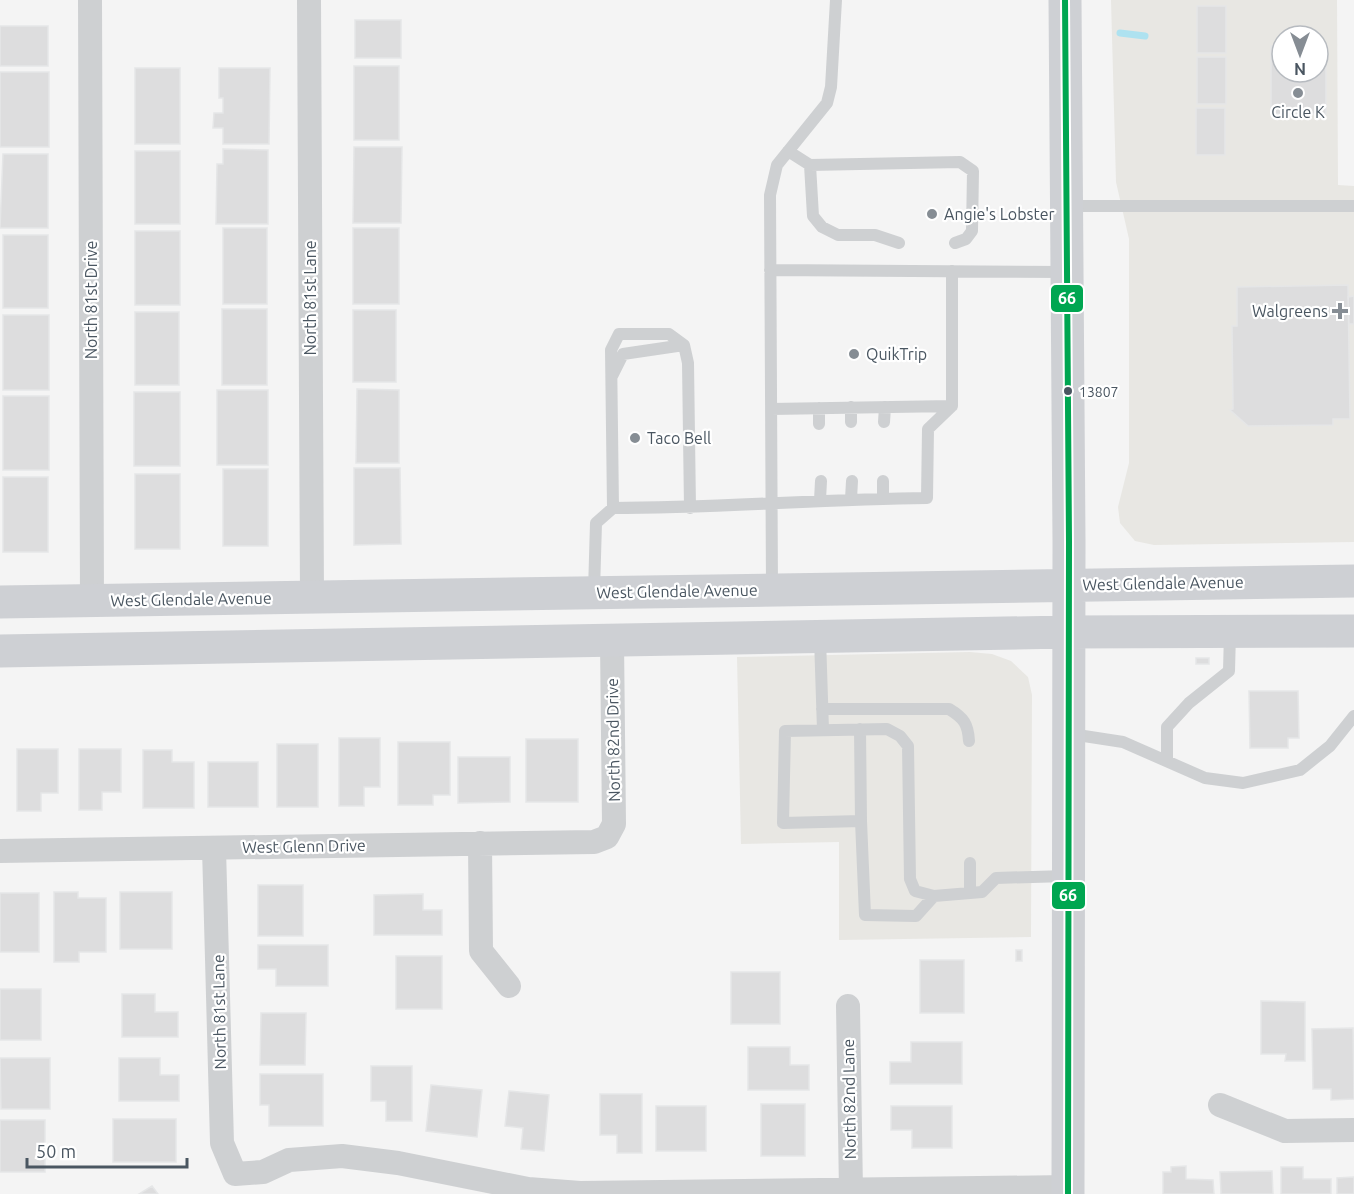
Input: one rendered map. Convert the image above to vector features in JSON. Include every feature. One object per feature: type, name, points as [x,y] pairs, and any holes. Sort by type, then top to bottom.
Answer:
[{"type":"main road","points":[[1065,0],[1068,1191]]},
{"type":"main road","name":"West Glendale Avenue","points":[[0,602],[1354,581]]},
{"type":"main road","points":[[423,644],[487,622],[595,618],[600,613],[599,592]]},
{"type":"main road","points":[[0,651],[1067,632],[1354,631]]},
{"type":"street","name":"North 81st Drive","points":[[90,0],[92,600]]},
{"type":"street","name":"North 81st Lane","points":[[309,0],[312,597]]},
{"type":"street","name":"North 82nd Drive","points":[[607,837],[614,824],[612,641]]},
{"type":"street","name":"West Glenn Drive","points":[[0,851],[594,842],[607,837]]},
{"type":"street","points":[[480,843],[481,951],[509,986]]},
{"type":"street","name":"North 81st Lane","points":[[214,848],[222,1143],[235,1174],[263,1172],[289,1160],[342,1156],[398,1163],[528,1189],[580,1193],[851,1191]]},
{"type":"street","name":"North 82nd Lane","points":[[848,1006],[851,1191]]},
{"type":"street","points":[[1221,1105],[1285,1131],[1354,1130]]},
{"type":"street","points":[[851,1191],[1068,1191]]},
{"type":"lane","points":[[772,589],[770,195],[777,165],[827,104],[831,87],[836,0]]},
{"type":"lane","points":[[788,151],[810,165],[960,162],[972,171],[972,231],[966,239],[955,243]]},
{"type":"lane","points":[[810,165],[813,216],[822,227],[838,235],[875,235],[899,243]]},
{"type":"lane","points":[[1067,206],[1354,206]]},
{"type":"lane","points":[[770,270],[1067,272]]},
{"type":"lane","points":[[599,592],[596,523],[612,508],[690,508],[770,502],[927,498],[928,429],[952,406],[952,271]]},
{"type":"lane","points":[[612,508],[611,350],[619,334],[669,334],[684,345],[688,363],[690,508]]},
{"type":"lane","points":[[611,377],[623,354],[684,345]]},
{"type":"lane","points":[[771,408],[952,406]]},
{"type":"lane","points":[[851,407],[851,422]]},
{"type":"lane","points":[[884,422],[885,407]]},
{"type":"lane","points":[[819,408],[819,424]]},
{"type":"lane","points":[[820,500],[821,482]]},
{"type":"lane","points":[[851,499],[852,482]]},
{"type":"lane","points":[[883,482],[883,498]]},
{"type":"lane","points":[[1167,761],[1167,727],[1189,703],[1229,671],[1230,632]]},
{"type":"lane","points":[[819,637],[823,730]]},
{"type":"lane","points":[[822,709],[950,709],[963,717],[968,727],[969,741]]},
{"type":"lane","points":[[1067,733],[1123,742],[1205,778],[1243,783],[1300,770],[1330,746],[1354,716]]},
{"type":"lane","points":[[860,729],[865,915],[916,916],[934,896]]},
{"type":"lane","points":[[861,820],[783,823],[785,731],[887,729],[900,736],[908,746],[910,879],[915,891],[934,896],[982,892],[996,878],[1067,876]]},
{"type":"lane","points":[[970,863],[970,893]]},
{"type":"shaded area","points":[[1111,0],[1337,0],[1338,185],[1354,186],[1354,542],[1154,545],[1135,541],[1120,523],[1118,507],[1129,463],[1129,239],[1116,182]]},
{"type":"shaded area","points":[[970,652],[992,654],[1011,661],[1028,677],[1032,695],[1031,937],[839,940],[839,842],[741,844],[737,657]]},
{"type":"building","points":[[1197,6],[1226,6],[1226,53],[1197,53]]},
{"type":"building","points":[[355,20],[401,20],[401,58],[355,58]]},
{"type":"building","points":[[0,26],[48,26],[48,66],[0,66]]},
{"type":"building","points":[[1197,57],[1226,57],[1226,104],[1197,104]]},
{"type":"building","points":[[354,66],[399,66],[399,140],[354,140]]},
{"type":"building","points":[[135,68],[180,68],[180,144],[135,144]]},
{"type":"building","points":[[219,68],[270,68],[269,144],[223,144],[223,128],[213,128],[214,113],[223,113],[223,98],[219,98]]},
{"type":"building","points":[[0,72],[49,72],[49,147],[0,147]]},
{"type":"building","points":[[1271,84],[1326,84],[1326,114],[1271,114]]},
{"type":"building","points":[[1196,108],[1225,108],[1225,155],[1196,155]]},
{"type":"building","points":[[354,147],[402,147],[401,223],[353,223]]},
{"type":"building","points":[[223,149],[268,150],[268,224],[216,224],[217,164],[223,164]]},
{"type":"building","points":[[135,151],[180,151],[180,224],[135,224]]},
{"type":"building","points":[[3,154],[48,154],[48,228],[0,228]]},
{"type":"building","points":[[223,228],[267,228],[267,304],[223,304]]},
{"type":"building","points":[[353,228],[399,228],[399,304],[353,304]]},
{"type":"building","points":[[135,231],[180,231],[180,305],[135,305]]},
{"type":"building","points":[[3,235],[48,235],[48,308],[3,308]]},
{"type":"building","name":"Walgreens","points":[[1348,285],[1350,419],[1333,419],[1333,425],[1248,426],[1230,410],[1233,409],[1232,326],[1237,326],[1237,287]]},
{"type":"building","points":[[1354,296],[1354,324],[1349,324],[1348,297]]},
{"type":"building","points":[[222,309],[267,309],[267,385],[222,385]]},
{"type":"building","points":[[353,310],[396,310],[396,382],[353,382]]},
{"type":"building","points":[[135,312],[179,312],[179,385],[135,385]]},
{"type":"building","points":[[3,315],[49,315],[49,390],[3,390]]},
{"type":"building","points":[[357,389],[399,390],[399,463],[356,463]]},
{"type":"building","points":[[217,390],[268,390],[268,465],[217,465]]},
{"type":"building","points":[[134,392],[180,392],[180,466],[134,466]]},
{"type":"building","points":[[3,396],[49,396],[49,470],[3,470]]},
{"type":"building","points":[[354,468],[400,468],[401,544],[354,545]]},
{"type":"building","points":[[223,469],[268,469],[268,546],[223,546]]},
{"type":"building","points":[[135,474],[180,474],[180,549],[135,549]]},
{"type":"building","points":[[3,477],[48,477],[48,552],[3,552]]},
{"type":"building","points":[[1196,658],[1209,658],[1209,664],[1196,664]]},
{"type":"building","points":[[1249,691],[1298,691],[1299,738],[1288,738],[1288,748],[1250,748]]},
{"type":"building","points":[[339,738],[380,738],[380,787],[364,787],[364,806],[339,806]]},
{"type":"building","points":[[526,739],[578,739],[578,802],[526,802]]},
{"type":"building","points":[[398,742],[450,742],[450,795],[433,795],[433,805],[398,805]]},
{"type":"building","points":[[277,744],[318,744],[318,807],[277,807]]},
{"type":"building","points":[[17,749],[58,749],[58,793],[41,793],[41,811],[17,811]]},
{"type":"building","points":[[79,749],[121,749],[121,792],[102,792],[102,810],[79,810]]},
{"type":"building","points":[[143,750],[172,750],[172,762],[194,762],[194,808],[143,808]]},
{"type":"building","points":[[458,757],[510,757],[510,802],[458,803]]},
{"type":"building","points":[[208,762],[258,762],[258,807],[208,807]]},
{"type":"building","points":[[258,885],[303,885],[303,936],[258,936]]},
{"type":"building","points":[[54,892],[78,892],[78,898],[106,898],[106,952],[79,952],[79,962],[54,962]]},
{"type":"building","points":[[120,892],[172,892],[172,949],[120,949]]},
{"type":"building","points":[[0,893],[39,893],[39,952],[0,952]]},
{"type":"building","points":[[423,894],[423,910],[442,910],[442,935],[374,935],[374,895]]},
{"type":"building","points":[[258,945],[328,945],[328,986],[276,986],[276,969],[258,969]]},
{"type":"building","points":[[1016,950],[1022,950],[1022,961],[1016,961]]},
{"type":"building","points":[[396,956],[442,956],[442,1009],[396,1009]]},
{"type":"building","points":[[920,960],[964,960],[964,1013],[920,1013]]},
{"type":"building","points":[[731,972],[780,972],[780,1024],[731,1024]]},
{"type":"building","points":[[0,989],[41,989],[41,1040],[0,1040]]},
{"type":"building","points":[[122,994],[155,994],[155,1012],[178,1012],[178,1037],[122,1037]]},
{"type":"building","points":[[1261,1001],[1305,1002],[1305,1061],[1285,1061],[1286,1054],[1261,1054]]},
{"type":"building","points":[[261,1013],[306,1013],[305,1065],[260,1065]]},
{"type":"building","points":[[1353,1028],[1354,1099],[1331,1100],[1331,1089],[1313,1089],[1312,1029]]},
{"type":"building","points":[[911,1042],[962,1042],[962,1084],[890,1084],[890,1062],[911,1062]]},
{"type":"building","points":[[748,1047],[790,1047],[790,1065],[809,1065],[809,1090],[748,1090]]},
{"type":"building","points":[[0,1058],[50,1058],[50,1109],[1,1109]]},
{"type":"building","points":[[119,1058],[160,1058],[160,1075],[179,1075],[179,1101],[119,1101]]},
{"type":"building","points":[[371,1066],[412,1066],[412,1121],[386,1121],[386,1101],[371,1101]]},
{"type":"building","points":[[260,1074],[323,1074],[323,1126],[269,1126],[269,1105],[260,1105]]},
{"type":"building","points":[[431,1085],[482,1090],[477,1137],[426,1131]]},
{"type":"building","points":[[509,1091],[549,1095],[544,1151],[521,1149],[523,1128],[505,1126]]},
{"type":"building","points":[[600,1094],[642,1094],[642,1153],[617,1153],[617,1135],[600,1135]]},
{"type":"building","points":[[761,1104],[805,1104],[805,1156],[761,1156]]},
{"type":"building","points":[[656,1106],[706,1106],[706,1151],[656,1151]]},
{"type":"building","points":[[891,1106],[952,1106],[952,1148],[912,1148],[912,1130],[891,1130]]},
{"type":"building","points":[[113,1119],[176,1119],[176,1162],[113,1162]]},
{"type":"building","points":[[0,1120],[45,1120],[45,1172],[0,1172]]},
{"type":"building","points":[[1186,1166],[1186,1179],[1213,1180],[1214,1194],[1163,1194],[1163,1172],[1171,1172],[1171,1167]]},
{"type":"building","points":[[1281,1167],[1303,1167],[1303,1179],[1331,1179],[1331,1194],[1281,1194]]},
{"type":"building","points":[[1272,1171],[1273,1194],[1221,1194],[1220,1172]]},
{"type":"building","points":[[1354,1177],[1354,1194],[1337,1194],[1337,1178]]},
{"type":"building","points":[[152,1186],[158,1194],[139,1194]]},
{"type":"waterway","points":[[1120,33],[1145,36]]},
{"type":"transit line","name":"66","points":[[1065,0],[1069,541],[1068,1194]]},
{"type":"place","name":"Circle K","points":[[1298,93]]},
{"type":"place","name":"Angie's Lobster","points":[[932,214]]},
{"type":"place","name":"Walgreens","points":[[1340,311]]},
{"type":"place","name":"QuikTrip","points":[[854,354]]},
{"type":"place","name":"13807","points":[[1068,391]]},
{"type":"place","name":"Taco Bell","points":[[635,438]]}]
